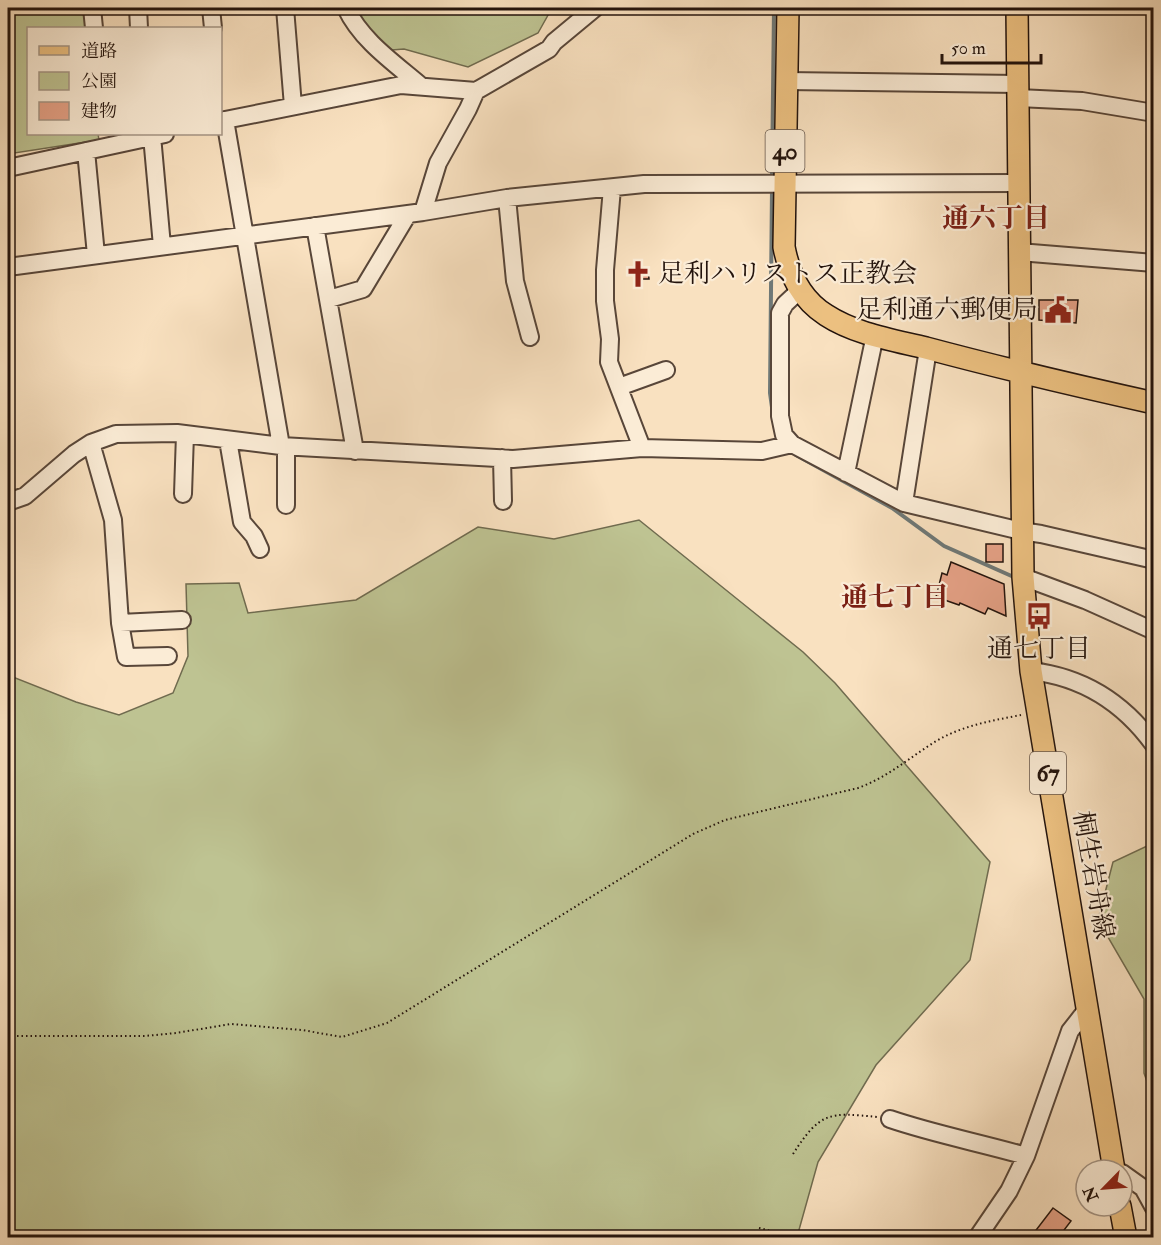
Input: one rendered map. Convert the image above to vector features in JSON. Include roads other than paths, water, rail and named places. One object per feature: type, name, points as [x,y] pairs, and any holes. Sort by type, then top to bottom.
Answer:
[{"type":"main road","name":"40","points":[[788,8],[784,185],[786,257],[800,290],[815,307],[851,328],[875,335],[1020,373],[1154,403]]},
{"type":"main road","name":"67","points":[[1017,8],[1020,373]]},
{"type":"main road","name":"桐生岩舟線","points":[[1020,373],[1021,531],[1031,671],[1113,1158]]},
{"type":"main road","points":[[1122,1218],[1126,1238]]},
{"type":"street","points":[[92,8],[94,27]]},
{"type":"street","points":[[138,8],[140,27]]},
{"type":"street","points":[[211,8],[213,27]]},
{"type":"street","points":[[285,8],[293,106]]},
{"type":"street","points":[[346,8],[352,21],[377,49],[420,85]]},
{"type":"street","points":[[286,505],[284,446],[222,121],[401,85],[476,91],[549,49],[554,42],[595,8]]},
{"type":"street","points":[[786,81],[1018,91],[1154,113]]},
{"type":"street","points":[[328,299],[363,289],[415,213],[476,91]]},
{"type":"street","points":[[8,168],[86,151],[105,140],[153,135],[162,246]]},
{"type":"street","points":[[86,151],[96,255]]},
{"type":"street","points":[[8,267],[415,213],[507,198],[644,184],[1019,183]]},
{"type":"street","points":[[612,188],[604,270],[610,339],[609,362],[642,448]]},
{"type":"street","points":[[507,198],[515,281],[530,337]]},
{"type":"street","points":[[315,226],[355,451]]},
{"type":"street","points":[[1019,252],[1154,263]]},
{"type":"street","points":[[800,290],[785,304],[780,313],[780,416],[784,435],[792,444],[904,503],[1154,560]]},
{"type":"street","points":[[846,472],[875,335]]},
{"type":"street","points":[[904,503],[928,349]]},
{"type":"street","points":[[619,387],[666,370]]},
{"type":"street","points":[[8,502],[25,496],[74,453],[91,443],[116,434],[185,434],[284,446],[502,458],[642,448],[752,452],[792,444]]},
{"type":"street","points":[[183,494],[185,434]]},
{"type":"street","points":[[228,440],[242,522],[255,536],[260,549]]},
{"type":"street","points":[[91,443],[113,520],[120,623],[126,657],[168,656]]},
{"type":"street","points":[[502,458],[503,501]]},
{"type":"street","points":[[1023,577],[1085,600],[1154,631]]},
{"type":"street","points":[[120,623],[182,620]]},
{"type":"street","points":[[1031,671],[1063,677],[1100,693],[1141,728],[1154,745]]},
{"type":"street","points":[[977,1238],[1009,1191],[1026,1156],[1070,1031],[1088,1008]]},
{"type":"street","points":[[890,1119],[930,1132],[978,1142],[1026,1156]]},
{"type":"street","points":[[1134,1182],[1143,1188],[1154,1208]]},
{"type":"waterway","points":[[772,178],[774,8]]},
{"type":"waterway","points":[[772,188],[770,393],[775,429]]},
{"type":"waterway","points":[[796,455],[892,508],[944,546],[1016,578]]},
{"type":"place","name":"足利ハリストス正教会","points":[[638,274]]},
{"type":"place","name":"足利通六郵便局","points":[[1058,310]]},
{"type":"place","name":"通七丁目","points":[[1039,616]]},
{"type":"district","name":"通六丁目","points":[[996,218]]},
{"type":"district","name":"通七丁目","points":[[895,597]]}]
